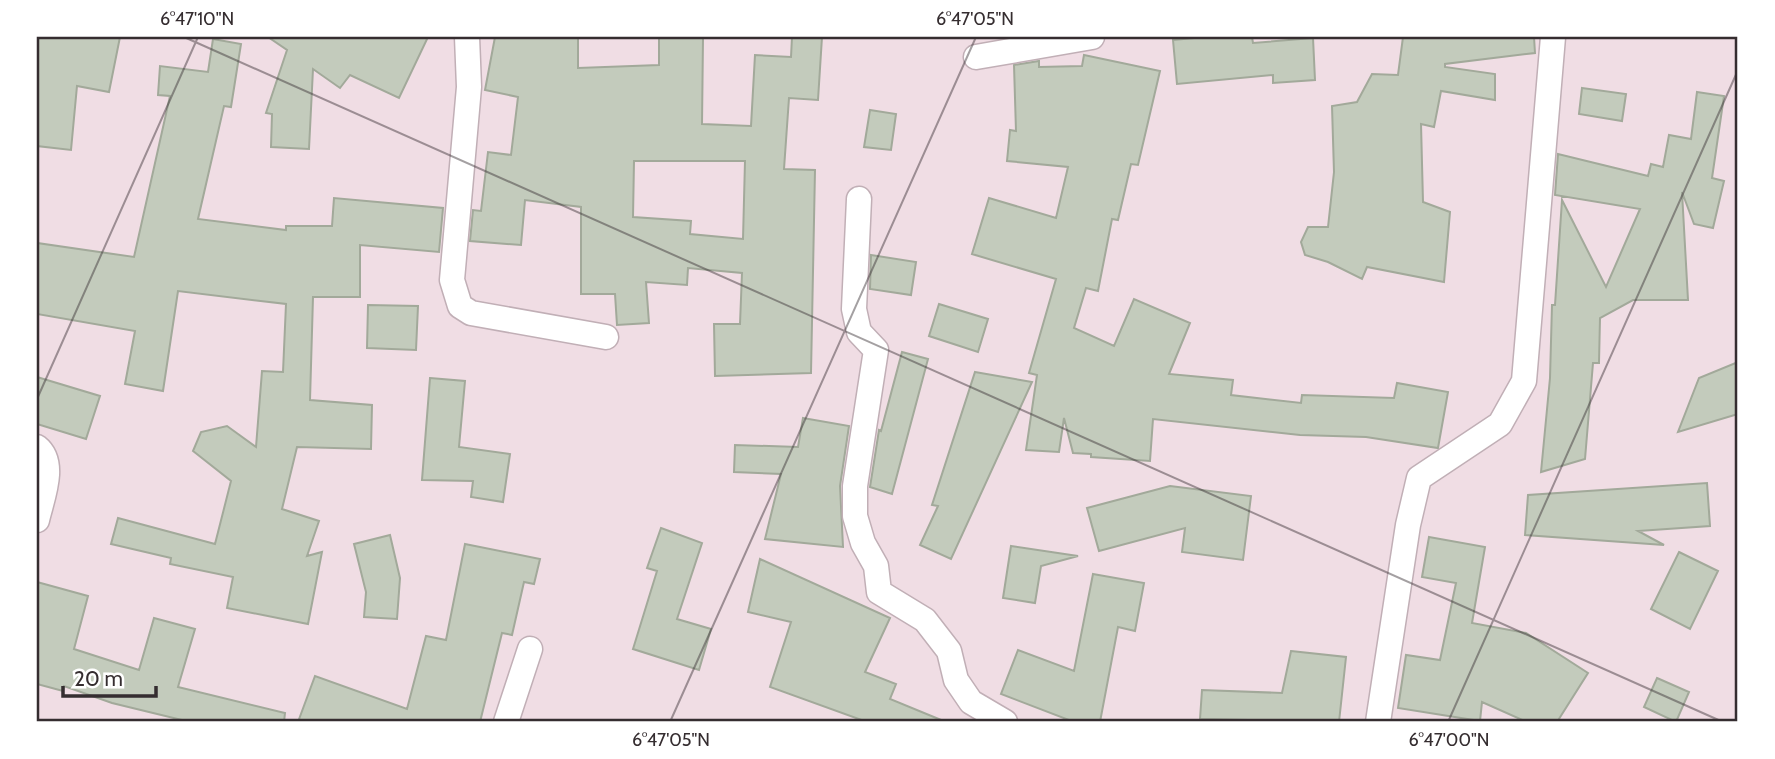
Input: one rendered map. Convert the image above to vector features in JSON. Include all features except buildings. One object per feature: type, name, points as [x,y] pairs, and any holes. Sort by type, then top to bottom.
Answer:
[{"type":"street","points":[[467,37],[469,87],[452,280],[460,306],[471,313],[606,337]]},
{"type":"street","points":[[976,57],[1092,37]]},
{"type":"street","points":[[1378,722],[1408,525],[1419,478],[1500,424],[1524,381],[1553,37]]},
{"type":"street","points":[[859,199],[855,309],[859,332],[876,350],[858,458],[855,516],[863,543],[876,566],[879,592],[925,620],[948,651],[956,680],[971,702],[1005,722]]},
{"type":"street","points":[[37,447],[44,453],[48,470],[37,520]]},
{"type":"street","points":[[506,722],[530,649]]}]
